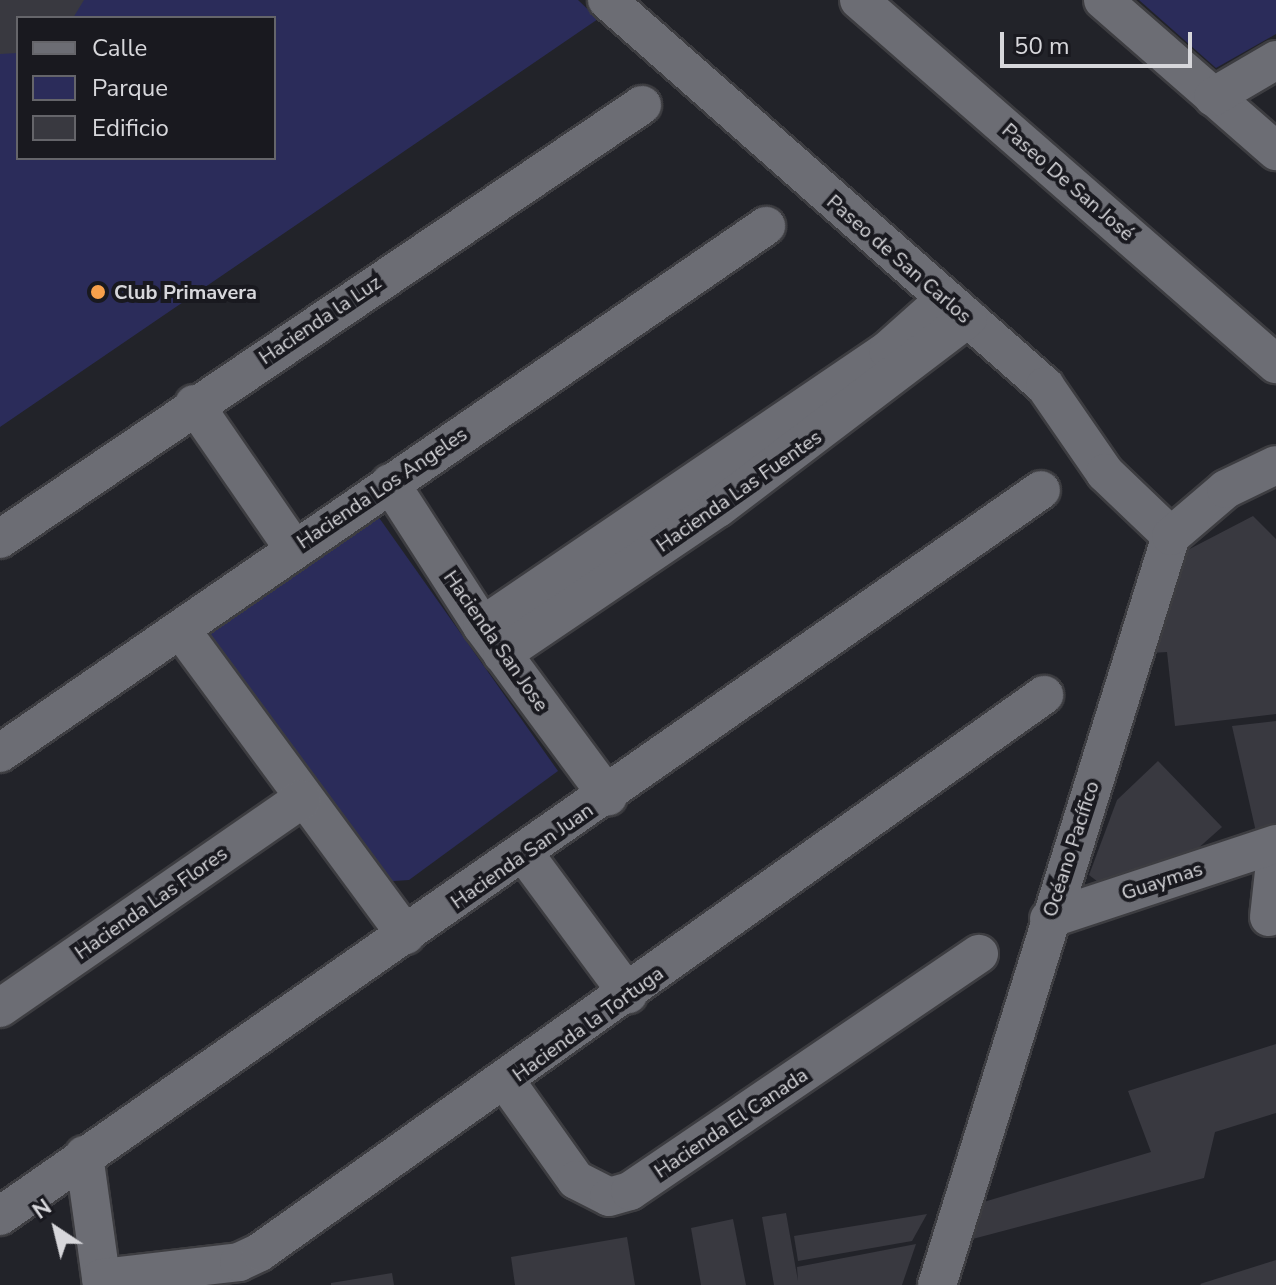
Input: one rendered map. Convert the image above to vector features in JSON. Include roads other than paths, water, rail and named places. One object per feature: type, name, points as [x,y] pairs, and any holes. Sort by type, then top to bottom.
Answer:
[{"type":"street","name":"Paseo de San Carlos","points":[[607,0],[1045,386],[1105,473],[1171,536]]},
{"type":"street","name":"Paseo De San José","points":[[859,0],[1276,364]]},
{"type":"street","points":[[1103,0],[1276,151]]},
{"type":"street","points":[[1213,97],[1276,60]]},
{"type":"street","name":"Hacienda la Luz","points":[[0,539],[194,404],[642,105]]},
{"type":"street","name":"Hacienda Los Angeles","points":[[0,753],[766,226]]},
{"type":"street","name":"Hacienda Las Fuentes","points":[[492,640],[708,493],[888,350],[956,308]]},
{"type":"street","points":[[194,404],[294,549]]},
{"type":"street","name":"Océano Pacífico","points":[[937,1285],[974,1183],[1049,919],[1171,536],[1191,513],[1271,475]]},
{"type":"street","name":"Hacienda San Jose","points":[[390,483],[492,640],[608,796]]},
{"type":"street","name":"Hacienda San Juan","points":[[0,1216],[84,1155],[526,856],[1041,490]]},
{"type":"street","points":[[181,630],[294,789],[406,935]]},
{"type":"street","name":"Hacienda la Tortuga","points":[[102,1282],[239,1262],[507,1083],[1044,695]]},
{"type":"street","name":"Hacienda Las Flores","points":[[0,976],[294,789]]},
{"type":"street","name":"Hacienda Las Flores","points":[[0,1008],[294,789]]},
{"type":"street","name":"Guaymas","points":[[1049,919],[1276,844]]},
{"type":"street","points":[[1269,917],[1276,854]]},
{"type":"street","points":[[526,856],[628,994]]},
{"type":"street","name":"Hacienda El Canada","points":[[507,1083],[576,1180],[609,1197],[630,1191],[979,954]]},
{"type":"street","points":[[84,1155],[102,1282]]},
{"type":"place","name":"Club Primavera","points":[[98,292]]}]
